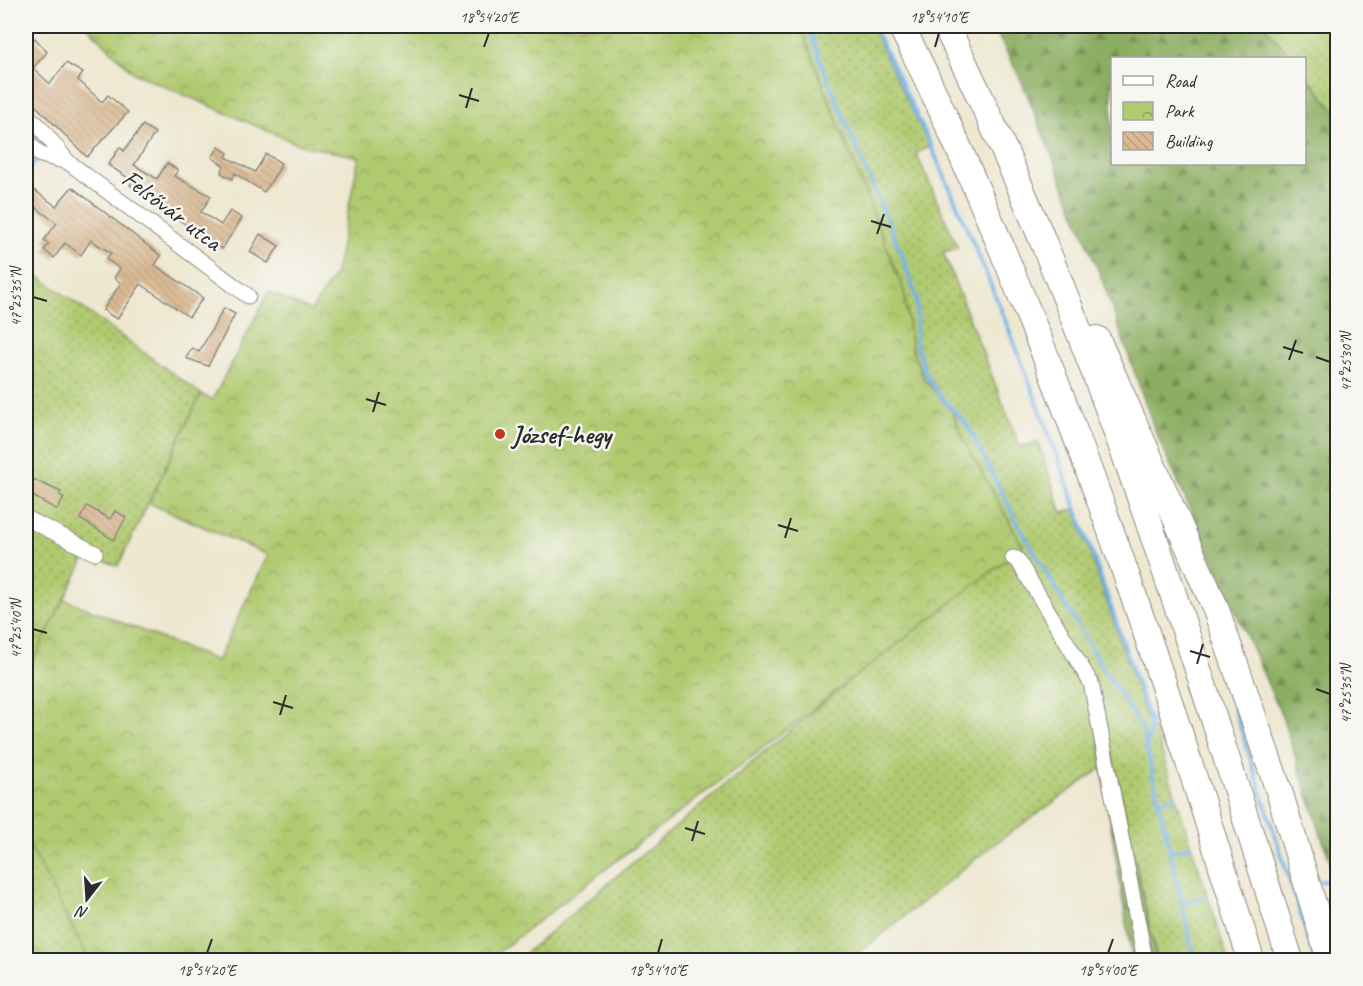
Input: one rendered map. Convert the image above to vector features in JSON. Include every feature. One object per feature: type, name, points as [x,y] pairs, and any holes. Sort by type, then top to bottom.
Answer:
[{"type":"highway","points":[[901,26],[974,181],[1057,383],[1130,584],[1251,960]]},
{"type":"highway","points":[[946,26],[1011,166],[1063,291],[1131,473],[1193,654],[1290,960]]},
{"type":"highway","points":[[1063,291],[1087,315],[1215,607],[1280,791],[1330,960]]},
{"type":"highway","points":[[1227,880],[1244,960]]},
{"type":"street","name":"Felsővár utca","points":[[26,115],[39,126],[68,162],[248,296]]},
{"type":"street","name":"Felsővár utca","points":[[26,141],[41,155],[68,162]]},
{"type":"street","points":[[26,518],[95,553]]},
{"type":"street","points":[[1013,558],[1017,560],[1091,683],[1144,960]]},
{"type":"green space","points":[[87,26],[800,26],[904,292],[912,350],[924,379],[952,412],[965,442],[1023,547],[488,960],[89,960],[26,838],[26,676],[64,599],[217,661],[268,555],[149,503],[201,394],[212,400],[269,292],[311,311],[335,274],[359,157],[300,145],[134,73]]},
{"type":"green space","points":[[800,26],[871,26],[930,147],[916,153],[958,248],[943,252],[1020,447],[1038,442],[1062,513],[1075,509],[1148,722],[1155,731],[1228,960],[1157,960],[1109,740],[1102,768],[993,845],[850,960],[517,960],[867,666],[1022,547],[965,442],[952,412],[924,379],[912,350],[904,292]]},
{"type":"green space","points":[[993,26],[1265,26],[1291,57],[1111,57],[1111,165],[1306,165],[1306,75],[1337,113],[1337,883],[1282,716],[1154,428],[1103,282],[1022,82]]},
{"type":"green space","points":[[1265,26],[1337,26],[1337,113],[1306,75],[1306,57],[1291,57]]},
{"type":"green space","points":[[26,267],[201,394],[118,566],[87,554],[26,676]]},
{"type":"green space","points":[[1093,671],[1157,960],[1132,960],[1102,768]]},
{"type":"green space","points":[[26,838],[89,960],[26,960]]},
{"type":"building","points":[[35,38],[47,52],[33,68],[50,84],[66,63],[83,73],[78,80],[102,102],[108,95],[128,112],[87,157],[31,101],[26,106],[26,49]]},
{"type":"building","points":[[143,125],[155,133],[134,165],[157,179],[167,163],[178,170],[174,176],[211,196],[201,212],[221,225],[230,211],[242,218],[222,249],[139,193],[130,185],[133,181],[108,165],[120,147],[124,151]]},
{"type":"building","points":[[219,147],[228,153],[226,157],[255,172],[266,154],[281,163],[264,192],[235,173],[232,179],[221,173],[224,166],[212,157]]},
{"type":"building","points":[[26,184],[56,206],[72,187],[161,256],[155,265],[203,298],[189,317],[141,284],[117,319],[112,316],[103,310],[121,283],[114,278],[120,269],[106,259],[111,253],[91,240],[81,255],[65,243],[54,258],[44,250],[49,244],[44,240],[57,223],[35,207],[26,220]]},
{"type":"building","points":[[260,234],[279,246],[268,263],[250,252]]},
{"type":"building","points":[[224,308],[235,314],[208,366],[186,358],[192,348],[199,352]]},
{"type":"building","points":[[26,476],[61,492],[60,495],[64,498],[57,510],[26,492]]},
{"type":"building","points":[[87,506],[110,519],[115,511],[126,517],[114,540],[80,519]]},
{"type":"waterway","points":[[808,26],[825,73],[902,255],[917,299],[916,343],[925,372],[938,394],[966,423],[1022,531],[1104,670],[1142,728],[1195,960]]},
{"type":"waterway","points":[[873,26],[953,195],[1024,368],[1089,544],[1150,721],[1150,734],[1146,744]]},
{"type":"waterway","points":[[26,128],[45,145],[43,151]]},
{"type":"waterway","points":[[26,173],[38,158]]},
{"type":"waterway","points":[[1211,635],[1315,960]]},
{"type":"waterway","points":[[1158,801],[1176,797]]},
{"type":"waterway","points":[[1170,852],[1191,846]]},
{"type":"waterway","points":[[1319,882],[1338,877]]},
{"type":"waterway","points":[[1182,903],[1207,897]]},
{"type":"place","name":"József-hegy","points":[[500,434]]}]
